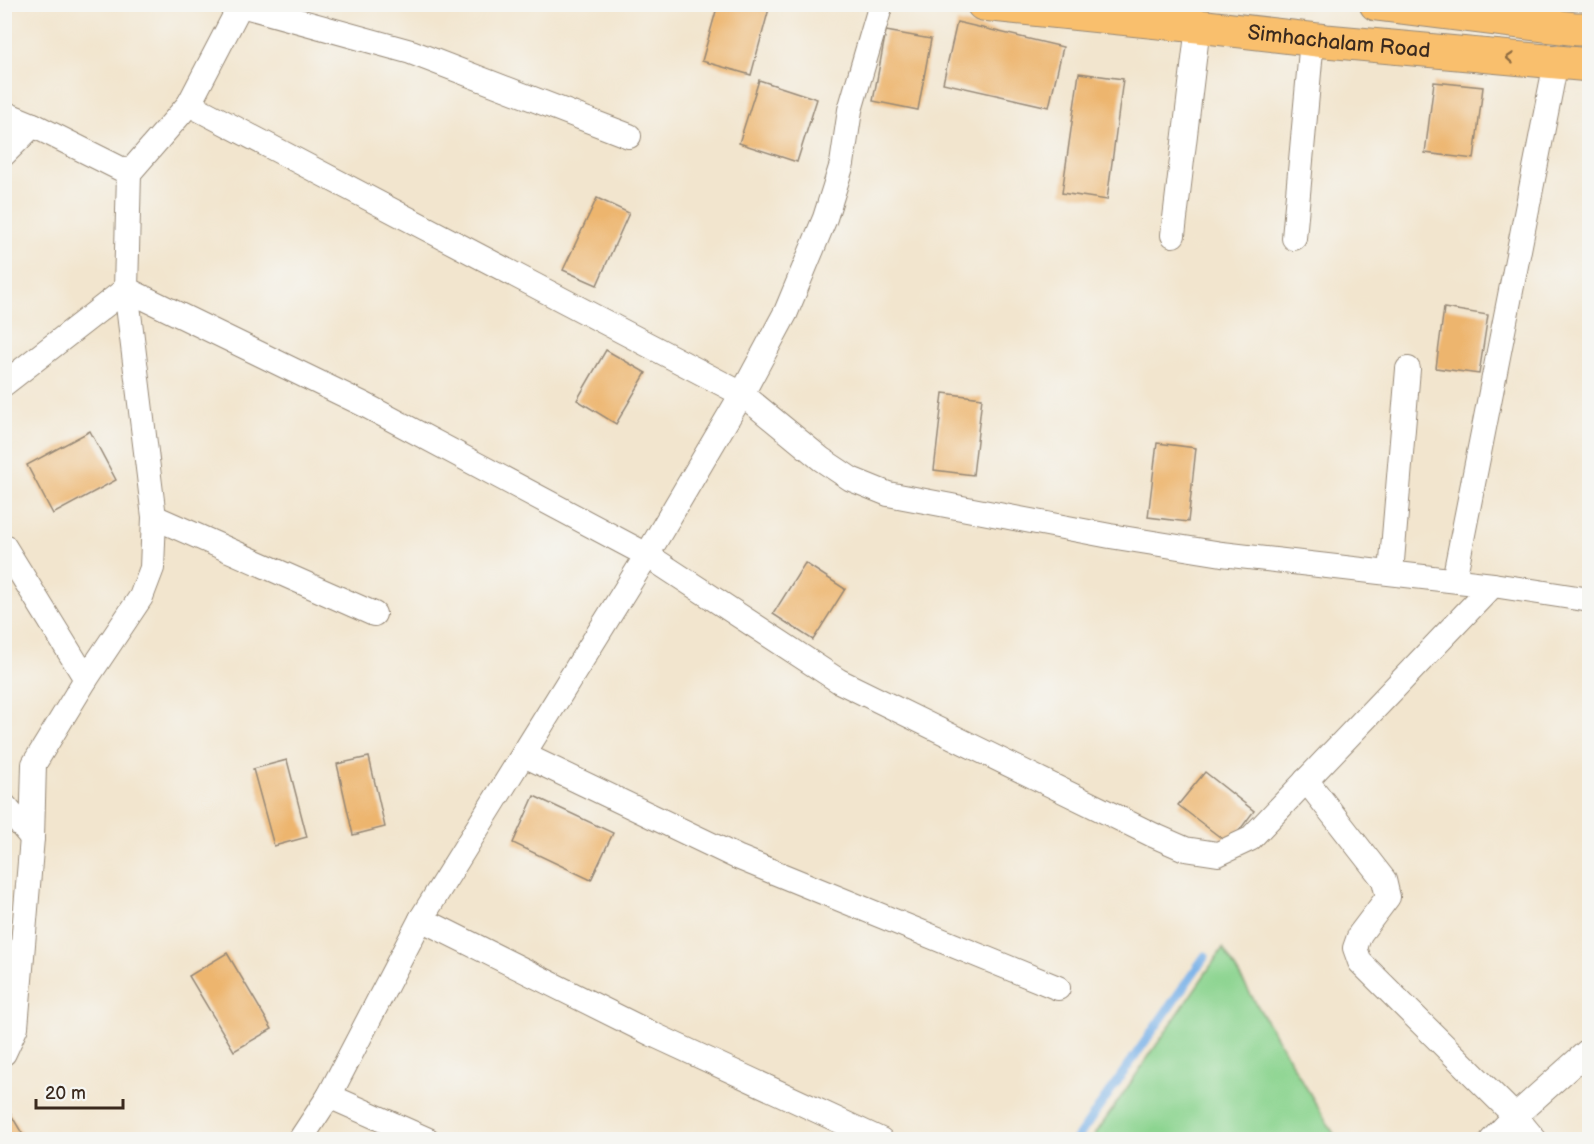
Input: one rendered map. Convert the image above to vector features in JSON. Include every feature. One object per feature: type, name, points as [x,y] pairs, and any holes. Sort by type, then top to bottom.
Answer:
[{"type":"main road","name":"Simhachalam Road","points":[[983,4],[1312,39],[1590,65]]},
{"type":"main road","points":[[1376,4],[1564,28],[1590,29]]},
{"type":"street","points":[[300,1140],[329,1095],[421,919],[647,555],[742,394],[786,312],[825,218],[842,164],[850,110],[881,4]]},
{"type":"street","points":[[4,1053],[16,1027],[32,838],[34,764],[86,679],[141,597],[152,568],[154,517],[126,289],[129,173],[189,104],[241,5],[411,51],[629,136]]},
{"type":"street","points":[[1173,236],[1197,26]]},
{"type":"street","points":[[1294,238],[1312,39]]},
{"type":"street","points":[[1454,580],[1556,62]]},
{"type":"street","points":[[189,104],[742,394],[821,459],[850,479],[888,494],[1110,536],[1222,554],[1454,580],[1590,600]]},
{"type":"street","points":[[4,113],[129,173]]},
{"type":"street","points":[[4,154],[33,125]]},
{"type":"street","points":[[126,289],[365,405],[647,555],[838,681],[1185,849],[1218,854],[1250,839],[1493,585]]},
{"type":"street","points":[[4,384],[126,289]]},
{"type":"street","points":[[1391,573],[1408,369]]},
{"type":"street","points":[[154,517],[375,615]]},
{"type":"street","points":[[4,546],[86,679]]},
{"type":"street","points":[[524,755],[737,857],[1058,988]]},
{"type":"street","points":[[1306,780],[1384,880],[1388,897],[1360,934],[1355,948],[1360,962],[1515,1116],[1535,1140]]},
{"type":"street","points":[[4,805],[32,838]]},
{"type":"street","points":[[421,919],[652,1034],[881,1140]]},
{"type":"street","points":[[1492,1140],[1515,1116],[1590,1049]]},
{"type":"street","points":[[329,1095],[428,1140]]},
{"type":"green space","points":[[1223,948],[1337,1139],[1092,1139]]},
{"type":"building","points":[[718,4],[770,5],[751,75],[702,61]]},
{"type":"building","points":[[957,22],[1063,47],[1049,107],[943,83]]},
{"type":"building","points":[[886,31],[931,39],[918,110],[873,101]]},
{"type":"building","points":[[1079,73],[1123,79],[1107,200],[1062,193]]},
{"type":"building","points":[[759,80],[817,99],[797,162],[739,143]]},
{"type":"building","points":[[1434,82],[1483,87],[1474,159],[1425,153]]},
{"type":"building","points":[[597,198],[629,213],[597,285],[563,270]]},
{"type":"building","points":[[1444,308],[1488,315],[1479,374],[1436,368]]},
{"type":"building","points":[[606,350],[646,373],[616,424],[577,400]]},
{"type":"building","points":[[943,393],[982,398],[973,475],[934,470]]},
{"type":"building","points":[[90,431],[116,480],[53,514],[27,465]]},
{"type":"building","points":[[1157,443],[1196,448],[1188,522],[1148,517]]},
{"type":"building","points":[[805,563],[845,589],[813,640],[773,614]]},
{"type":"building","points":[[369,757],[385,827],[353,835],[337,764]]},
{"type":"building","points":[[287,760],[307,837],[274,846],[253,769]]},
{"type":"building","points":[[1205,772],[1254,811],[1229,844],[1178,805]]},
{"type":"building","points":[[534,796],[613,833],[591,880],[513,843]]},
{"type":"building","points":[[227,953],[272,1029],[234,1051],[189,976]]},
{"type":"building","points":[[4,1103],[26,1140],[4,1140]]},
{"type":"waterway","points":[[1076,1140],[1205,956]]}]
